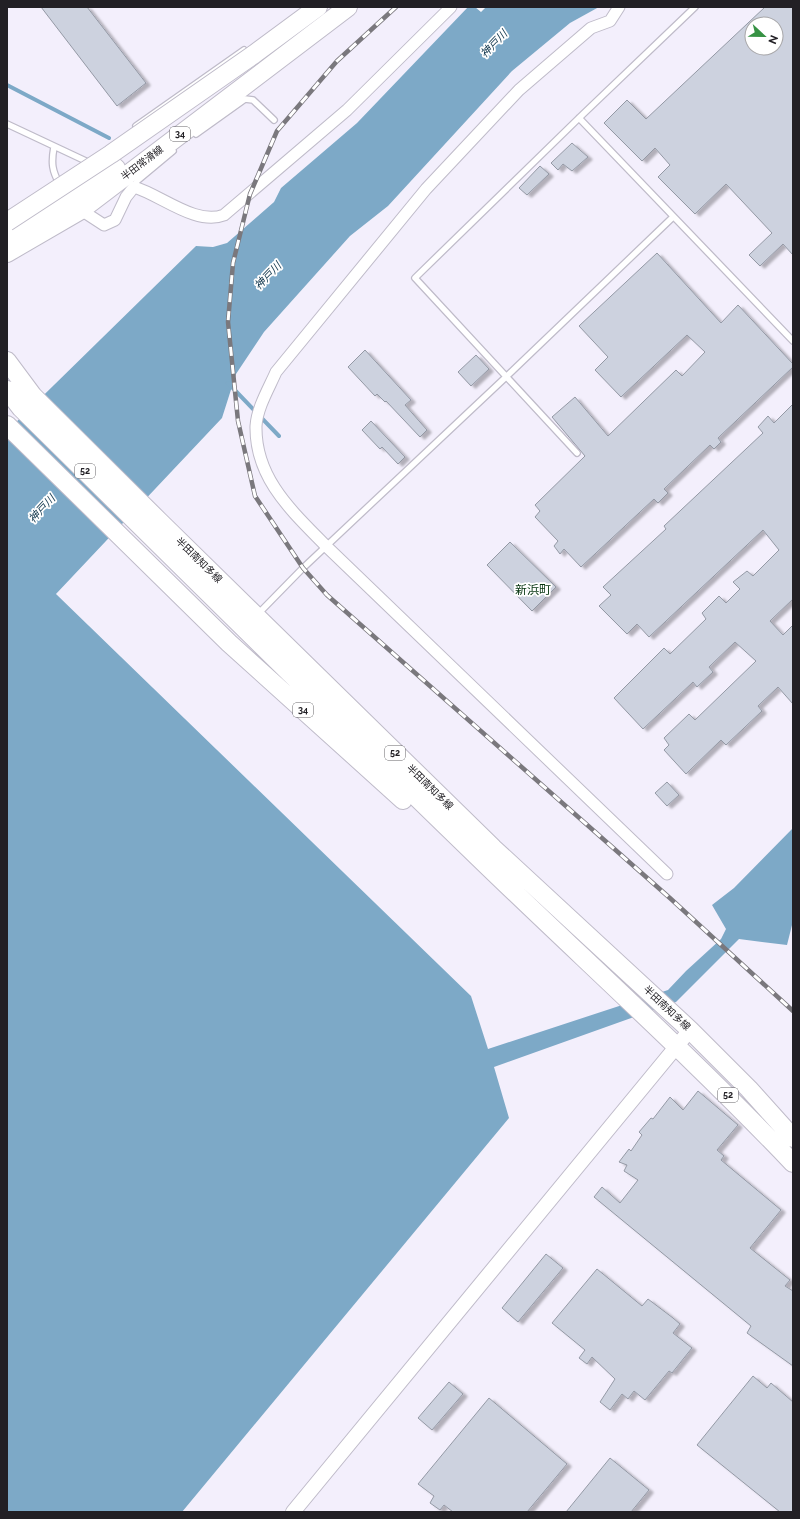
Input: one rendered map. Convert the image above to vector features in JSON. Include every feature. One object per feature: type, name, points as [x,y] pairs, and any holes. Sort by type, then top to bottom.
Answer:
[{"type":"main road","name":"34","points":[[7,222],[111,154],[249,53],[318,7]]},
{"type":"main road","name":"半田常滑線","points":[[7,253],[71,199],[213,99],[332,7]]},
{"type":"main road","name":"半田常滑線","points":[[7,238],[71,199],[348,7]]},
{"type":"main road","name":"半田南知多線","points":[[7,361],[27,402]]},
{"type":"main road","name":"半田南知多線","points":[[7,390],[27,402],[155,528],[250,622],[480,859],[737,1104],[793,1164]]},
{"type":"main road","name":"34","points":[[7,425],[229,643],[422,818],[480,859]]},
{"type":"main road","name":"半田南知多線","points":[[250,622],[690,1030],[749,1089],[793,1138]]},
{"type":"street","points":[[71,199],[104,225],[115,220],[126,197],[134,187],[203,218],[217,218],[224,215],[347,110],[451,7]]},
{"type":"street","points":[[619,7],[610,21],[591,28],[519,90],[426,189],[276,372],[263,401],[256,426],[260,452],[268,480],[284,503],[326,546],[667,874]]},
{"type":"street","points":[[293,1512],[690,1030]]},
{"type":"lane","points":[[577,453],[415,278],[695,7]]},
{"type":"lane","points":[[131,131],[249,53]]},
{"type":"lane","points":[[188,139],[245,99],[253,100],[274,120]]},
{"type":"lane","points":[[579,118],[793,341]]},
{"type":"lane","points":[[7,124],[97,167],[125,135]]},
{"type":"lane","points":[[54,147],[51,165],[54,175],[71,199]]},
{"type":"lane","points":[[134,187],[137,181],[176,148]]},
{"type":"lane","points":[[250,622],[326,546],[673,217]]},
{"type":"shaded area","points":[[7,7],[468,7],[357,123],[281,188],[274,202],[227,243],[213,247],[196,246],[7,431]]},
{"type":"shaded area","points":[[599,7],[793,7],[793,1512],[182,1512],[509,1118],[471,996],[56,594],[222,418],[236,374],[264,332],[350,236],[388,206],[512,71],[570,23]]},
{"type":"water","name":"神戸川","points":[[468,7],[475,7],[481,12],[486,7],[599,7],[570,23],[512,71],[388,206],[350,236],[264,332],[236,374],[222,418],[56,594],[471,996],[488,1049],[668,990],[686,971],[721,939],[726,929],[712,905],[734,888],[793,828],[793,921],[787,945],[739,939],[676,1002],[494,1067],[509,1118],[182,1512],[7,1512],[7,431],[196,246],[213,247],[227,243],[274,202],[281,188],[357,123]]},
{"type":"building","points":[[41,7],[87,7],[146,83],[117,106]]},
{"type":"building","points":[[765,7],[793,7],[793,255],[783,244],[760,266],[749,255],[772,233],[726,184],[695,214],[658,177],[670,165],[655,148],[642,161],[604,123],[627,100],[646,119],[744,27],[744,56],[784,56],[784,16],[755,16]]},
{"type":"building","points":[[572,143],[588,157],[572,171],[563,164],[558,170],[551,163]]},
{"type":"building","points":[[540,166],[549,174],[527,195],[519,188]]},
{"type":"building","points":[[657,253],[721,323],[738,305],[793,364],[793,367],[718,438],[721,442],[714,449],[710,445],[664,489],[668,493],[658,503],[654,499],[581,567],[564,549],[560,554],[554,546],[558,541],[535,517],[540,511],[535,505],[585,456],[552,417],[575,397],[608,436],[676,370],[682,376],[705,352],[687,335],[621,397],[595,370],[608,357],[579,326]]},
{"type":"building","points":[[365,350],[411,400],[405,405],[427,430],[420,437],[386,401],[385,402],[377,394],[375,396],[348,367]]},
{"type":"building","points":[[476,355],[489,369],[471,386],[458,372]]},
{"type":"building","points":[[793,404],[793,599],[770,621],[783,635],[793,625],[793,704],[778,687],[758,706],[762,711],[726,745],[721,740],[686,774],[664,750],[669,745],[664,738],[689,714],[695,720],[756,661],[735,642],[709,667],[713,672],[697,687],[693,682],[643,729],[614,698],[664,648],[670,654],[706,619],[702,613],[719,596],[726,603],[740,589],[733,582],[747,571],[753,576],[779,550],[763,530],[649,637],[637,624],[627,634],[599,606],[611,595],[603,587],[666,529],[664,526],[763,433],[758,427],[768,416],[774,423]]},
{"type":"building","points":[[371,421],[405,457],[398,464],[382,447],[380,449],[362,430]]},
{"type":"building","points":[[510,542],[556,587],[532,611],[487,565]]},
{"type":"building","points":[[667,782],[679,795],[667,806],[655,793]]},
{"type":"building","points":[[698,1091],[738,1125],[717,1150],[724,1156],[721,1160],[781,1210],[750,1248],[790,1280],[785,1286],[793,1291],[793,1366],[747,1333],[751,1326],[594,1197],[602,1187],[620,1203],[638,1180],[624,1171],[627,1165],[619,1162],[629,1149],[631,1151],[642,1135],[639,1132],[651,1118],[653,1119],[670,1097],[683,1110]]},
{"type":"building","points":[[546,1254],[563,1268],[518,1322],[502,1308]]},
{"type":"building","points":[[597,1269],[642,1306],[648,1299],[673,1318],[680,1324],[673,1333],[692,1348],[672,1373],[669,1371],[645,1400],[634,1391],[628,1399],[622,1394],[610,1410],[600,1402],[615,1379],[592,1357],[587,1364],[579,1358],[585,1350],[552,1323]]},
{"type":"building","points":[[753,1376],[767,1388],[771,1383],[793,1402],[793,1512],[780,1512],[697,1445]]},
{"type":"building","points":[[449,1382],[463,1394],[432,1430],[418,1418]]},
{"type":"building","points":[[489,1398],[567,1464],[527,1512],[453,1512],[444,1505],[440,1510],[430,1503],[434,1496],[418,1484]]},
{"type":"building","points":[[610,1458],[649,1490],[631,1512],[566,1512]]},
{"type":"waterway","points":[[7,85],[109,138]]},
{"type":"waterway","points":[[228,383],[279,436]]},
{"type":"railway","points":[[396,7],[337,61],[277,131],[250,194],[233,263],[228,322],[238,421],[255,496],[303,568],[327,595],[671,899],[793,1011]]},
{"type":"district","name":"新浜町","points":[[533,590]]}]
